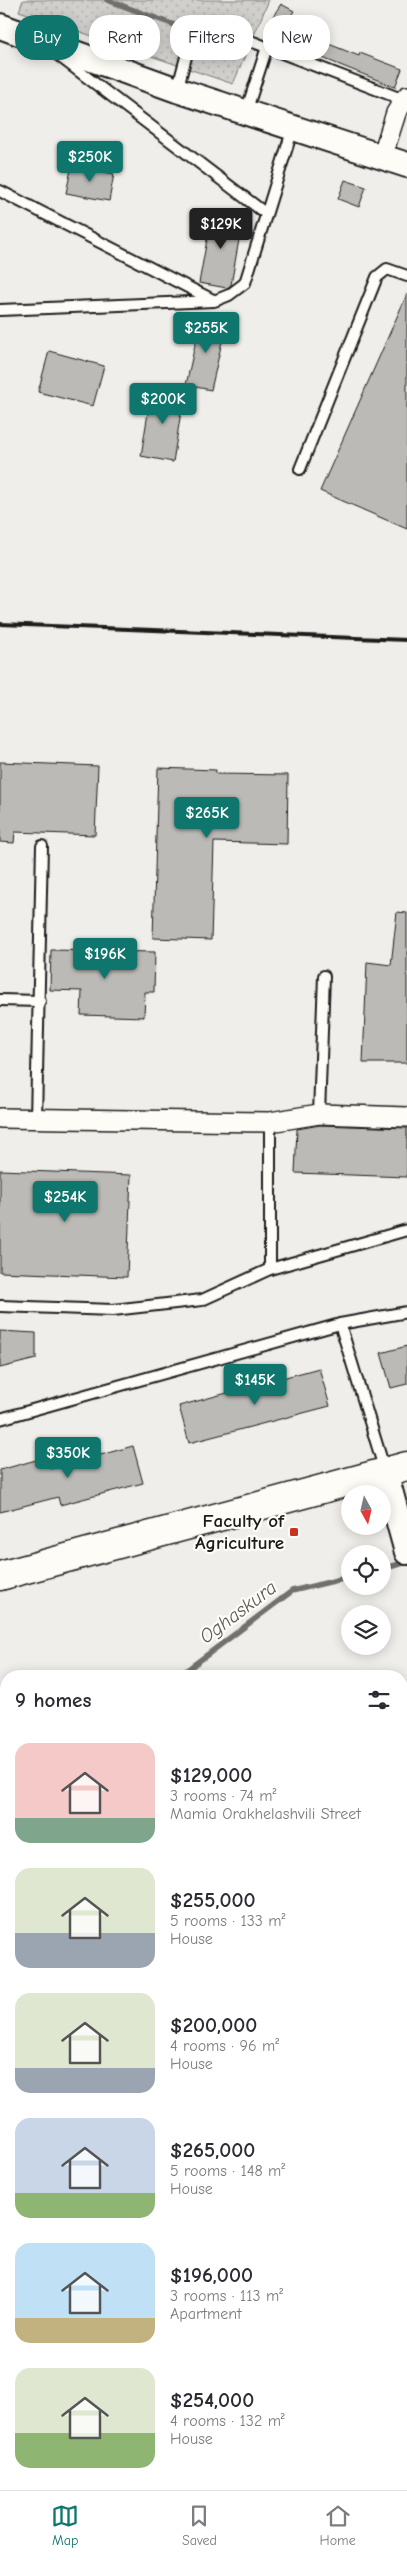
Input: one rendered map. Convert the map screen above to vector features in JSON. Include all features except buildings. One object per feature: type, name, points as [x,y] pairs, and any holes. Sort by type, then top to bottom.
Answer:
[{"type":"main road","points":[[0,1576],[396,1469]]},
{"type":"street","points":[[0,26],[15,31]]},
{"type":"street","points":[[79,55],[177,90],[407,165]]},
{"type":"street","points":[[382,157],[396,113],[406,98]]},
{"type":"street","points":[[0,1118],[270,1122],[319,1114],[407,1117]]},
{"type":"street","points":[[396,1469],[406,1549]]},
{"type":"lane","points":[[177,90],[192,35],[199,24],[209,25],[263,45]]},
{"type":"lane","points":[[246,112],[263,59]]},
{"type":"lane","points":[[64,60],[265,212]]},
{"type":"lane","points":[[302,60],[406,98]]},
{"type":"lane","points":[[0,310],[214,300],[229,295],[245,283],[265,212],[293,128]]},
{"type":"lane","points":[[0,191],[214,300]]},
{"type":"lane","points":[[300,469],[377,277],[387,269],[407,276]]},
{"type":"lane","points":[[36,1119],[42,846]]},
{"type":"lane","points":[[319,1114],[324,976]]},
{"type":"lane","points":[[0,1000],[40,1001]]},
{"type":"lane","points":[[270,1122],[270,1269]]},
{"type":"lane","points":[[0,1306],[113,1310],[202,1300],[270,1269],[407,1230]]},
{"type":"lane","points":[[0,1419],[340,1324],[407,1312]]},
{"type":"lane","points":[[340,1324],[396,1469]]},
{"type":"shaded area","points":[[23,0],[269,0],[253,37],[253,15],[170,15],[170,60],[243,60],[233,84],[160,59],[160,15],[89,15],[89,35],[79,31],[79,15],[31,15],[19,11]]},
{"type":"waterway","points":[[107,0],[170,23]]},
{"type":"waterway","name":"Oghaskura","points":[[391,1566],[407,1562]]},
{"type":"waterway","name":"Oghaskura","points":[[187,1670],[292,1591],[341,1579]]},
{"type":"railway","points":[[0,624],[407,640]]},
{"type":"place","name":"Faculty of Agriculture","points":[[294,1532]]}]
